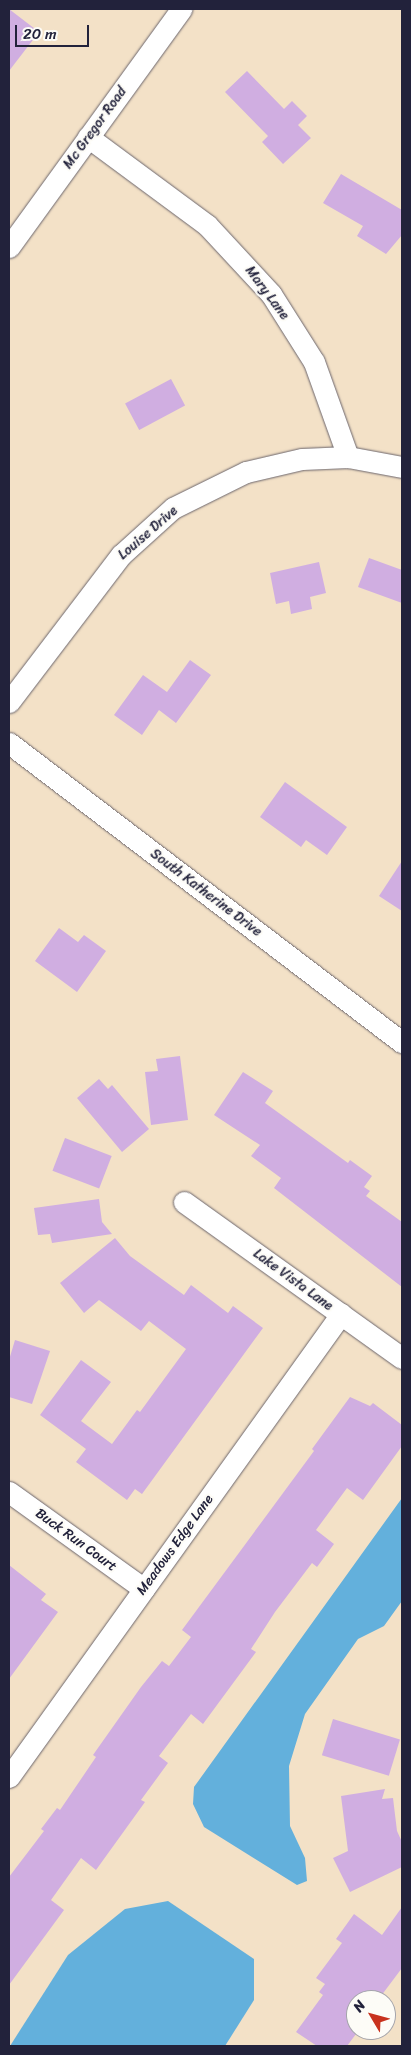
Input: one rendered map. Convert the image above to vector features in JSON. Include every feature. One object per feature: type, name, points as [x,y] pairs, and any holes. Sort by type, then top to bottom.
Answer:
[{"type":"street","name":"Mc Gregor Road","points":[[9,247],[181,9]]},
{"type":"street","name":"Mary Lane","points":[[88,137],[207,225],[270,294],[314,362],[348,457]]},
{"type":"street","points":[[348,457],[402,467]]},
{"type":"street","name":"Louise Drive","points":[[9,702],[121,555],[173,508],[246,472],[302,459],[348,457]]},
{"type":"street","name":"South Katherine Drive","points":[[9,743],[402,1042]]},
{"type":"street","name":"Lake Vista Lane","points":[[184,1202],[402,1358]]},
{"type":"street","name":"Meadows Edge Lane","points":[[9,1777],[341,1314]]},
{"type":"street","name":"Buck Run Court","points":[[9,1492],[144,1589]]},
{"type":"water","points":[[402,1498],[402,1601],[384,1626],[358,1639],[305,1714],[289,1766],[290,1826],[305,1858],[307,1881],[297,1885],[204,1827],[193,1804],[194,1787]]},
{"type":"water","points":[[168,1901],[254,1959],[254,2000],[225,2046],[10,2046],[68,1955],[125,1909]]},
{"type":"building","points":[[9,9],[39,32],[9,71]]},
{"type":"building","points":[[247,71],[284,109],[292,101],[307,116],[298,125],[311,138],[283,164],[262,142],[268,136],[225,92]]},
{"type":"building","points":[[341,174],[402,210],[402,235],[386,254],[357,236],[363,226],[323,203]]},
{"type":"building","points":[[171,379],[185,405],[139,430],[125,403]]},
{"type":"building","points":[[369,558],[402,570],[402,603],[358,587]]},
{"type":"building","points":[[319,562],[326,593],[310,597],[312,609],[291,614],[289,601],[276,604],[270,573]]},
{"type":"building","points":[[190,660],[211,675],[176,723],[159,710],[142,735],[114,715],[143,675],[167,692]]},
{"type":"building","points":[[285,782],[347,827],[327,855],[306,840],[301,847],[260,817]]},
{"type":"building","points":[[402,861],[402,911],[379,896]]},
{"type":"building","points":[[59,928],[78,942],[84,935],[106,951],[77,992],[35,961]]},
{"type":"building","points":[[180,1056],[188,1120],[151,1125],[145,1072],[158,1071],[156,1059]]},
{"type":"building","points":[[243,1072],[273,1091],[265,1103],[348,1163],[350,1160],[372,1176],[364,1187],[370,1191],[366,1196],[402,1222],[402,1287],[274,1188],[281,1178],[251,1156],[260,1145],[214,1115]]},
{"type":"building","points":[[99,1079],[108,1089],[112,1085],[149,1129],[122,1152],[77,1098]]},
{"type":"building","points":[[65,1138],[112,1156],[99,1189],[52,1171]]},
{"type":"building","points":[[99,1199],[102,1222],[112,1234],[52,1243],[50,1234],[38,1235],[34,1208]]},
{"type":"building","points":[[115,1238],[130,1256],[184,1295],[191,1285],[228,1313],[233,1306],[263,1328],[142,1494],[135,1489],[127,1500],[76,1462],[86,1449],[40,1415],[81,1360],[111,1382],[81,1421],[112,1444],[137,1410],[140,1412],[186,1349],[149,1321],[141,1331],[99,1300],[84,1313],[60,1283]]},
{"type":"building","points":[[15,1340],[50,1351],[32,1404],[9,1397],[9,1360]]},
{"type":"building","points":[[350,1397],[370,1406],[373,1403],[402,1425],[402,1446],[363,1500],[347,1488],[316,1530],[334,1544],[317,1567],[312,1563],[275,1612],[251,1649],[256,1652],[203,1724],[191,1714],[159,1756],[168,1763],[141,1800],[145,1802],[96,1870],[81,1858],[51,1900],[64,1910],[9,1985],[9,1877],[44,1831],[41,1829],[57,1808],[60,1810],[96,1757],[93,1755],[141,1687],[162,1661],[169,1666],[191,1637],[182,1630],[314,1451],[312,1449]]},
{"type":"building","points":[[9,1565],[46,1594],[41,1600],[58,1612],[9,1679]]},
{"type":"building","points":[[333,1719],[400,1739],[389,1776],[322,1755]]},
{"type":"building","points":[[385,1789],[382,1799],[393,1798],[397,1831],[402,1842],[402,1867],[350,1892],[333,1858],[348,1851],[341,1796]]},
{"type":"building","points":[[402,1907],[402,1968],[386,1990],[346,1990],[346,2040],[352,2040],[347,2046],[317,2046],[296,2032],[323,1995],[319,1992],[325,1984],[316,1978],[342,1943],[336,1939],[354,1914],[382,1935]]}]
